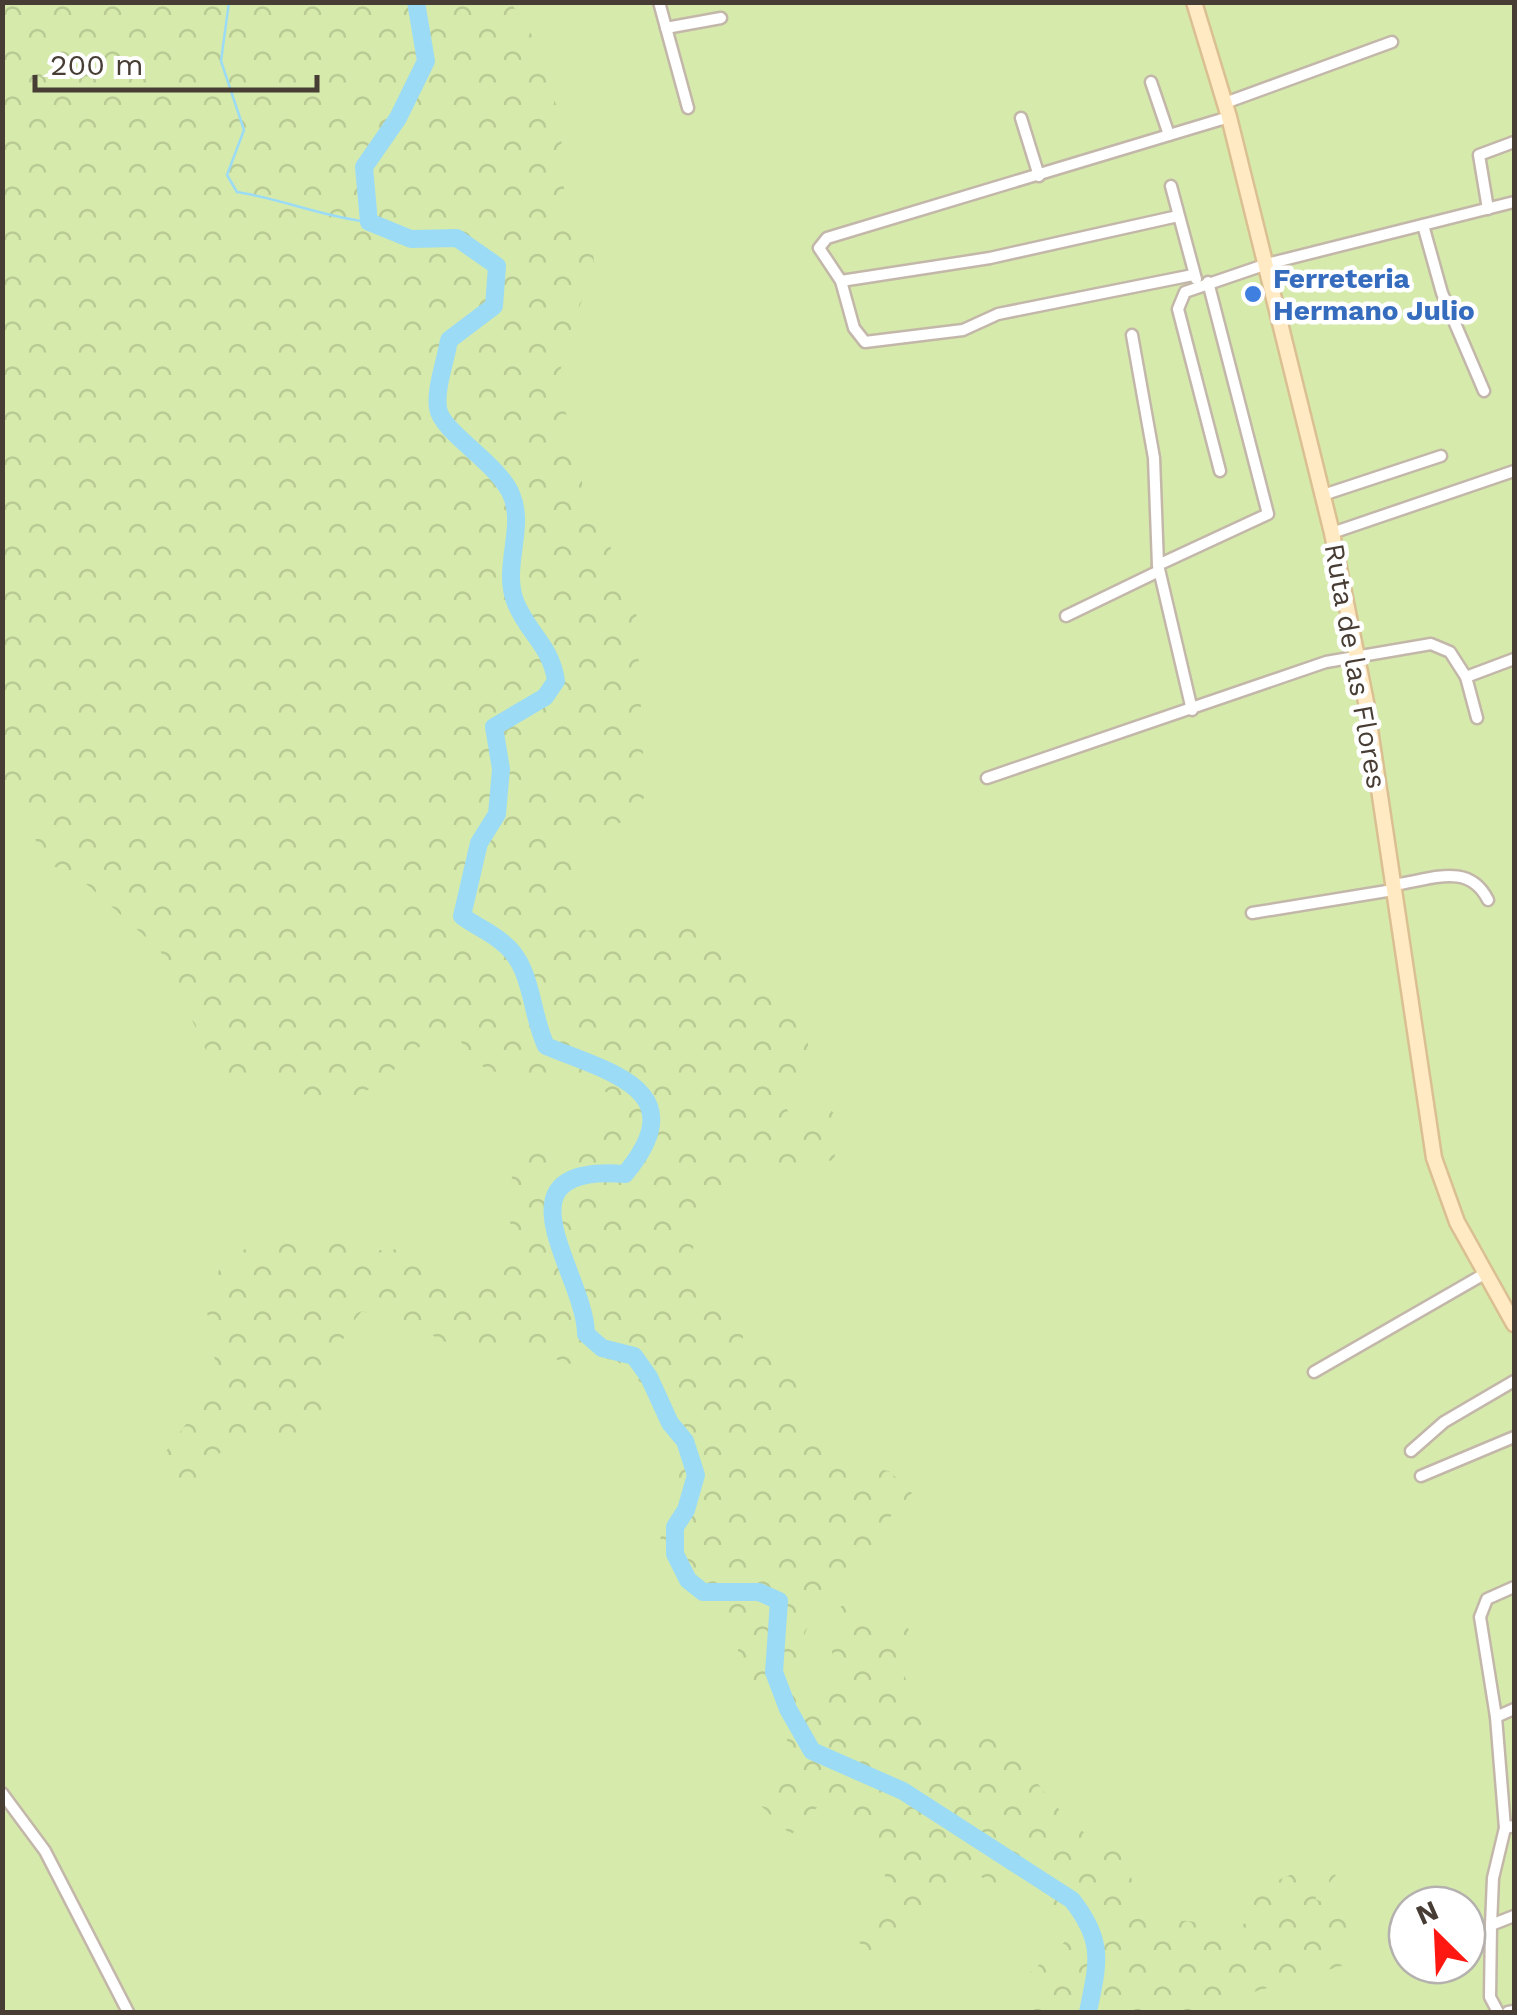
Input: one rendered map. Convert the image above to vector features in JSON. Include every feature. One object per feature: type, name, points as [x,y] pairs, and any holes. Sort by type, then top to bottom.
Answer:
[{"type":"main road","name":"Ruta de las Flores","points":[[1194,2],[1227,110],[1332,533],[1358,659],[1434,1158],[1457,1222],[1514,1324]]},
{"type":"street","points":[[658,2],[688,108]]},
{"type":"street","points":[[666,28],[721,18]]},
{"type":"street","points":[[1392,42],[1169,134],[827,238],[819,248],[841,281],[858,337],[878,342],[963,330],[998,314],[1200,280],[1514,202]]},
{"type":"street","points":[[1151,82],[1169,134]]},
{"type":"street","points":[[1021,118],[1039,176]]},
{"type":"street","points":[[1488,209],[1479,156],[1514,142]]},
{"type":"street","points":[[1066,616],[1268,514],[1172,186]]},
{"type":"street","points":[[841,281],[990,258],[1178,216]]},
{"type":"street","points":[[1423,225],[1442,294],[1484,391]]},
{"type":"street","points":[[1200,280],[1180,297],[1178,310],[1220,471]]},
{"type":"street","points":[[1132,335],[1154,458],[1158,568],[1192,710]]},
{"type":"street","points":[[1323,495],[1441,456]]},
{"type":"street","points":[[1332,533],[1514,471]]},
{"type":"street","points":[[987,778],[1326,662],[1442,646],[1466,677],[1478,718]]},
{"type":"street","points":[[1466,677],[1514,658]]},
{"type":"street","points":[[1252,912],[1465,874],[1479,882],[1488,900]]},
{"type":"street","points":[[1314,1372],[1486,1273]]},
{"type":"street","points":[[1412,1451],[1444,1422],[1514,1381]]},
{"type":"street","points":[[1421,1476],[1514,1437]]},
{"type":"street","points":[[1498,2012],[1490,1997],[1493,1878],[1510,1827],[1480,1617],[1488,1599],[1514,1587]]},
{"type":"street","points":[[1496,1717],[1514,1709]]},
{"type":"street","points":[[2,1793],[45,1851],[128,2012]]},
{"type":"street","points":[[1490,1925],[1514,1916]]},
{"type":"green space","points":[[2,3],[511,3],[537,43],[563,128],[559,168],[569,207],[592,244],[595,270],[575,317],[556,386],[576,441],[586,509],[609,544],[636,605],[645,794],[637,817],[539,851],[578,854],[576,918],[586,931],[679,916],[707,928],[806,1031],[811,1062],[801,1084],[777,1094],[794,1120],[825,1102],[841,1123],[834,1160],[755,1177],[714,1201],[701,1220],[694,1244],[694,1275],[716,1285],[745,1325],[741,1348],[793,1356],[801,1385],[803,1424],[844,1450],[855,1465],[889,1471],[912,1493],[890,1517],[872,1550],[842,1571],[821,1599],[797,1650],[802,1682],[815,1699],[832,1695],[835,1671],[829,1635],[831,1612],[858,1597],[877,1617],[903,1623],[918,1640],[902,1669],[921,1721],[954,1732],[986,1724],[1068,1819],[1108,1845],[1132,1851],[1135,1861],[1128,1871],[1153,1928],[1186,1921],[1216,1934],[1260,1918],[1249,1893],[1317,1863],[1336,1875],[1315,1899],[1350,1914],[1344,1949],[1351,1963],[1187,2012],[1025,2012],[1023,1979],[1067,1940],[1045,1908],[989,1889],[982,1877],[967,1874],[929,1916],[894,1935],[869,1958],[858,1940],[886,1914],[885,1875],[876,1846],[858,1820],[831,1793],[791,1835],[755,1800],[787,1768],[787,1738],[760,1703],[738,1652],[739,1625],[733,1616],[687,1598],[667,1570],[660,1537],[673,1494],[675,1463],[670,1441],[635,1368],[601,1357],[568,1364],[534,1350],[488,1347],[463,1351],[428,1333],[362,1311],[327,1364],[329,1443],[276,1447],[237,1439],[224,1448],[192,1487],[161,1480],[156,1465],[189,1420],[216,1367],[205,1299],[223,1262],[262,1239],[343,1235],[366,1251],[419,1248],[438,1278],[468,1292],[512,1238],[507,1194],[517,1161],[561,1141],[592,1143],[613,1120],[615,1097],[584,1080],[538,1086],[487,1069],[474,1061],[457,1036],[425,1043],[380,1082],[337,1106],[312,1093],[298,1096],[216,1072],[160,950],[84,882],[46,862],[12,790],[2,779]]},
{"type":"green space","points":[[3,3],[1514,3],[1514,2012],[3,2012]]},
{"type":"waterway","points":[[229,2],[221,61],[244,130],[227,175],[237,192],[369,222]]},
{"type":"waterway","points":[[416,2],[426,61],[398,118],[364,167],[369,222],[411,239],[457,238],[497,266],[494,306],[449,340],[439,383],[438,408],[449,427],[494,470],[511,494],[516,520],[511,574],[515,601],[544,648],[556,681],[545,697],[494,727],[501,769],[497,814],[479,843],[462,916],[513,953],[526,977],[546,1046],[618,1076],[636,1089],[648,1104],[651,1122],[644,1145],[625,1174],[584,1175],[562,1186],[553,1204],[554,1228],[582,1310],[586,1334],[602,1348],[634,1356],[649,1377],[670,1423],[685,1441],[696,1475],[686,1510],[675,1527],[675,1554],[688,1580],[703,1592],[759,1592],[779,1601],[774,1672],[788,1709],[812,1751],[903,1791],[1072,1900],[1090,1928],[1096,1953],[1088,2012]]},
{"type":"place","name":"Ferreteria Hermano Julio","points":[[1253,294]]}]
